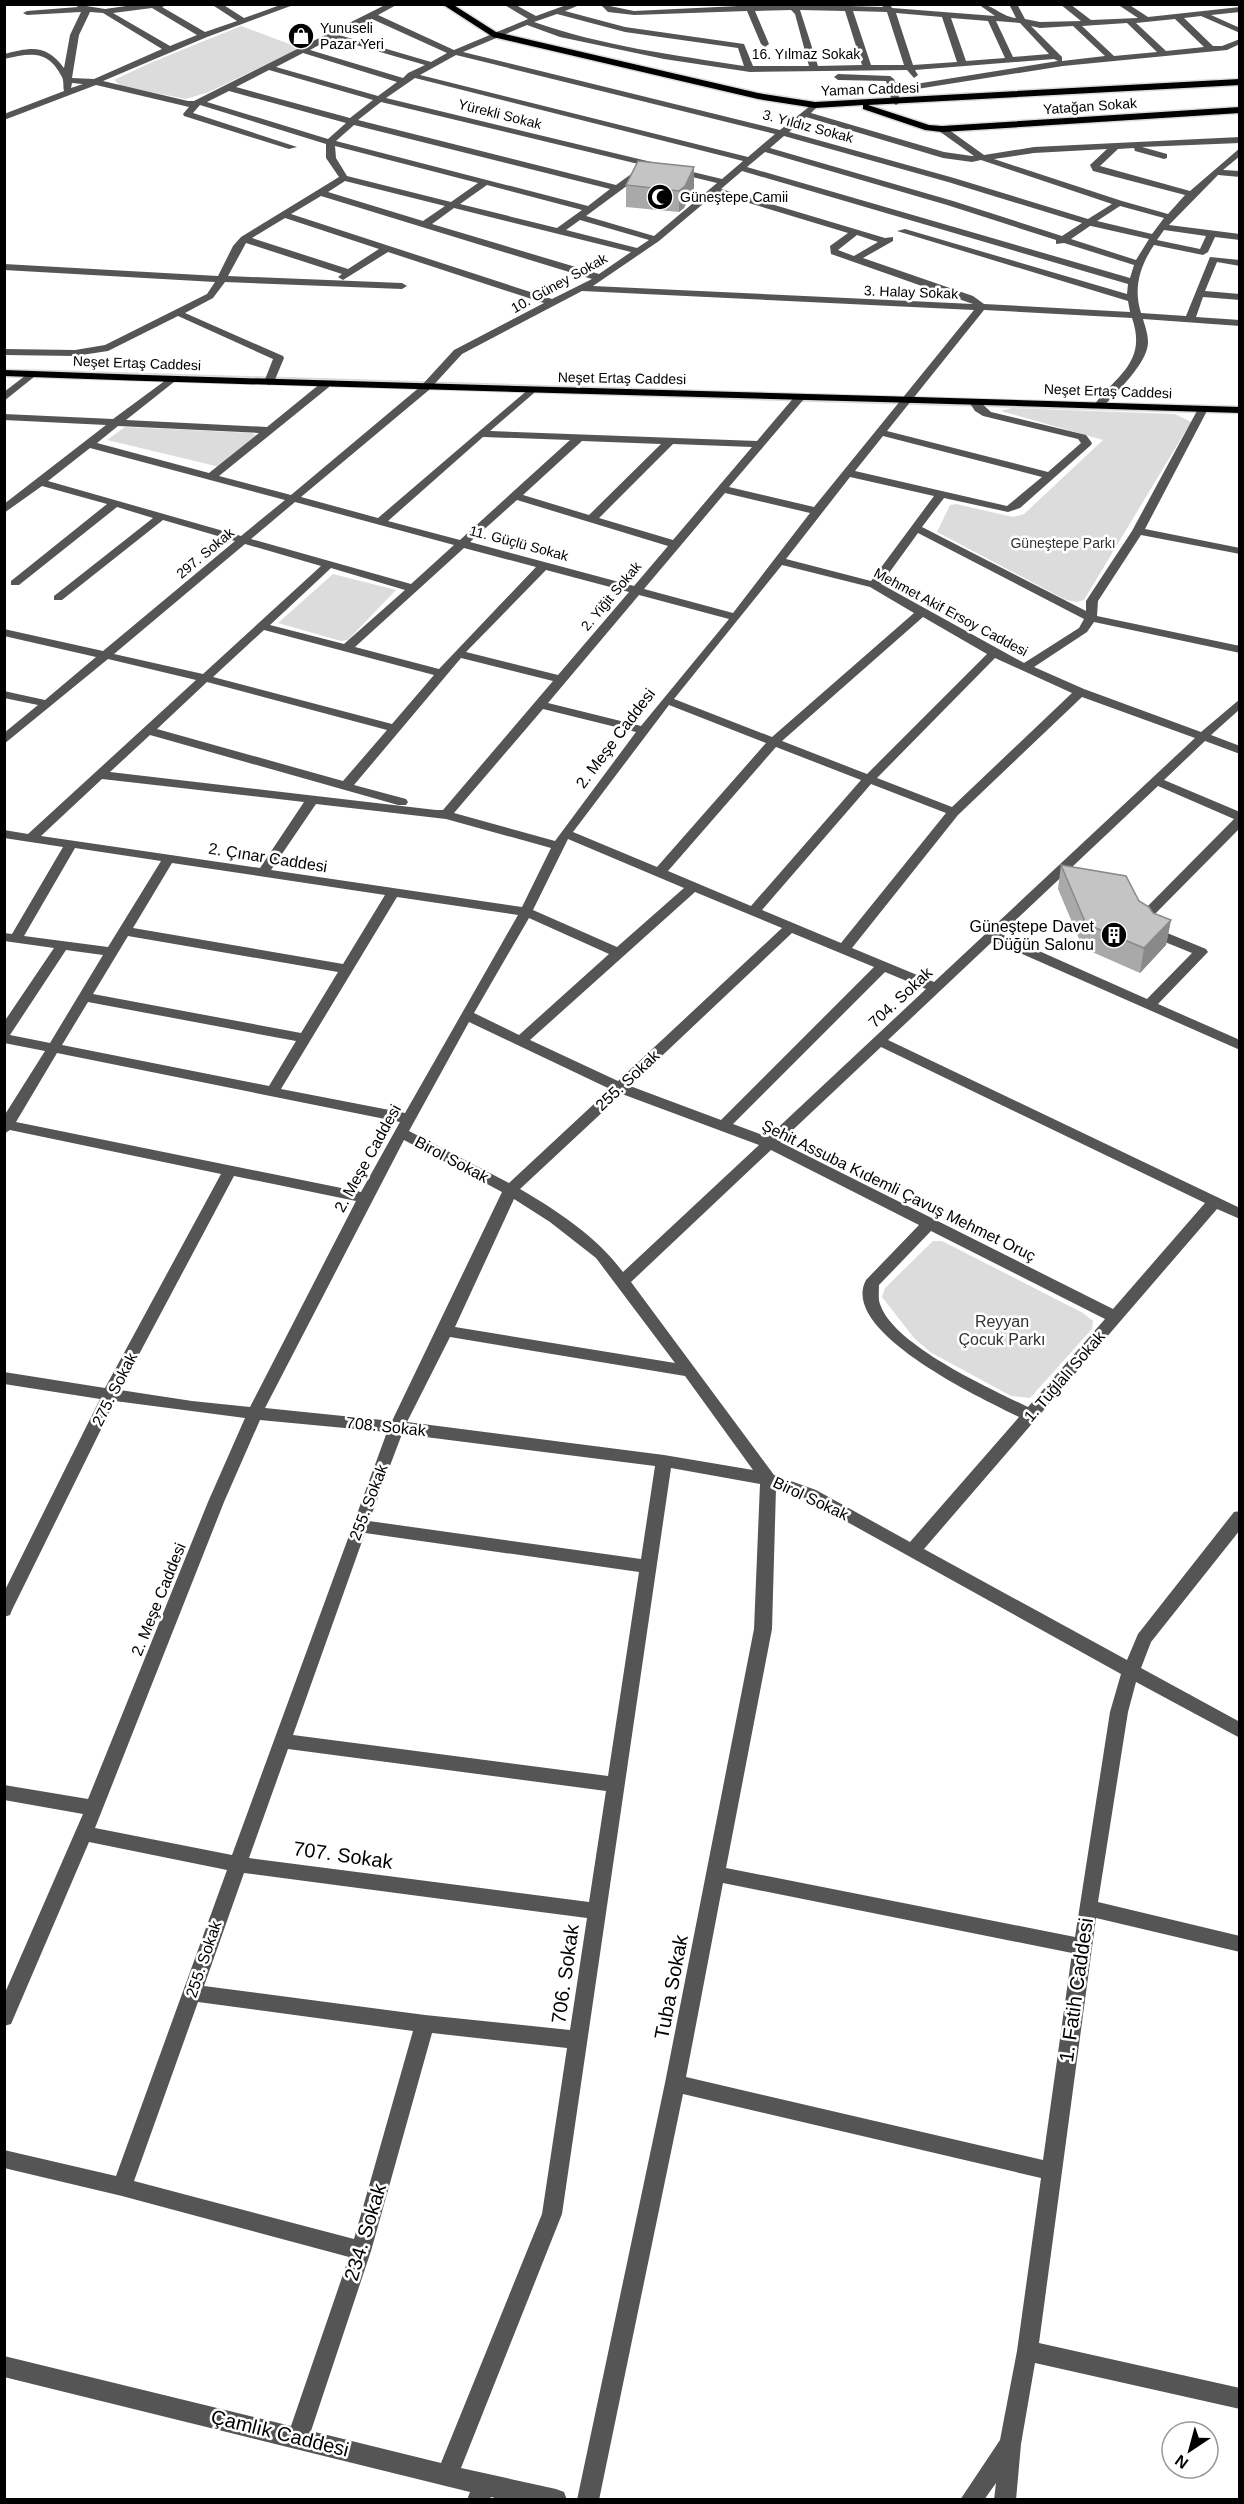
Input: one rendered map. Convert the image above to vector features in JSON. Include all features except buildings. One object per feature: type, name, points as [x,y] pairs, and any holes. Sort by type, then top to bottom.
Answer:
[{"type":"main road","name":"Yaman Caddesi","points":[[446,4],[493,34],[758,96],[816,105],[1239,82]]},
{"type":"main road","name":"Yatağan Sokak","points":[[858,104],[928,128],[942,129],[1239,110]]},
{"type":"main road","name":"Neşet Ertaş Caddesi","points":[[4,373],[425,388],[907,399],[1239,410]]},
{"type":"street","points":[[78,4],[88,9]]},
{"type":"street","points":[[27,14],[166,4]]},
{"type":"street","points":[[216,4],[243,21]]},
{"type":"street","points":[[4,117],[67,94],[204,35],[292,4]]},
{"type":"street","points":[[292,147],[187,114],[199,103],[394,4]]},
{"type":"street","name":"16. Yılmaz Sokak","points":[[507,4],[530,20],[560,34],[664,56],[750,69],[908,67],[1055,56]]},
{"type":"street","points":[[578,4],[493,34],[452,52],[411,75],[377,98],[330,142],[330,159],[344,178],[638,251]]},
{"type":"street","points":[[604,4],[611,9],[634,13],[789,6],[844,9],[888,7],[951,16],[1022,21],[1040,25],[1147,20],[1239,9]]},
{"type":"street","points":[[831,4],[844,9],[867,67]]},
{"type":"street","points":[[933,4],[951,16],[962,63]]},
{"type":"street","points":[[982,4],[1005,19]]},
{"type":"street","points":[[1013,4],[1022,21],[1062,63]]},
{"type":"street","points":[[1064,4],[1091,24]]},
{"type":"street","points":[[1121,4],[1147,20]]},
{"type":"street","points":[[1209,4],[1224,12]]},
{"type":"street","points":[[154,6],[204,35]]},
{"type":"street","points":[[789,6],[799,13],[814,68]]},
{"type":"street","points":[[888,7],[902,38],[908,67],[921,86]]},
{"type":"street","points":[[103,8],[169,49]]},
{"type":"street","points":[[67,94],[81,15],[88,9]]},
{"type":"street","points":[[750,9],[765,44]]},
{"type":"street","points":[[557,11],[588,22],[638,34],[741,46],[750,69]]},
{"type":"street","points":[[1204,14],[1239,31]]},
{"type":"street","name":"3. Yıldız Sokak","points":[[373,16],[452,52],[959,174],[949,203],[1091,223],[1203,252],[1212,234]]},
{"type":"street","points":[[1178,17],[1211,50]]},
{"type":"street","points":[[991,19],[1009,58]]},
{"type":"street","points":[[1129,21],[1164,54]]},
{"type":"street","points":[[1077,25],[1113,59]]},
{"type":"street","points":[[607,62],[638,34]]},
{"type":"street","points":[[333,36],[429,64]]},
{"type":"street","points":[[1224,48],[1239,41]]},
{"type":"street","points":[[893,90],[1062,63],[1239,48]]},
{"type":"street","points":[[4,57],[33,50],[52,56],[68,80]]},
{"type":"street","points":[[304,51],[402,81]]},
{"type":"street","name":"Yürekli Sokak","points":[[271,68],[377,98],[724,182]]},
{"type":"street","points":[[777,69],[799,76],[890,79],[896,102]]},
{"type":"street","points":[[411,75],[749,160]]},
{"type":"street","points":[[68,80],[95,82],[188,104],[199,103],[330,142],[589,209]]},
{"type":"street","points":[[230,88],[350,122],[618,188]]},
{"type":"street","name":"10. Güney Sokak","points":[[425,388],[458,352],[600,278],[656,238],[816,105]]},
{"type":"street","points":[[805,114],[943,155],[972,159],[1034,150],[1239,140]]},
{"type":"street","points":[[942,129],[983,158],[1119,203],[1170,217]]},
{"type":"street","points":[[1129,145],[1160,159],[1181,143]]},
{"type":"street","points":[[1116,146],[1095,165],[1096,169],[1192,194]]},
{"type":"street","points":[[764,148],[949,203],[1140,264]]},
{"type":"street","points":[[1099,405],[1137,359],[1143,343],[1132,300],[1134,282],[1140,264],[1153,239],[1192,194],[1238,152]]},
{"type":"street","points":[[959,174],[983,158]]},
{"type":"street","points":[[559,231],[651,164]]},
{"type":"street","points":[[740,168],[949,203],[1027,250],[1134,282]]},
{"type":"street","points":[[1217,172],[1239,174]]},
{"type":"street","points":[[4,352],[75,353],[108,348],[178,313],[210,296],[244,239],[344,178]]},
{"type":"street","points":[[425,224],[486,182]]},
{"type":"street","points":[[715,190],[886,241]]},
{"type":"street","points":[[322,193],[600,278]]},
{"type":"street","points":[[854,260],[949,203]]},
{"type":"street","points":[[988,257],[1048,247],[1065,240],[1119,203]]},
{"type":"street","points":[[284,215],[553,303]]},
{"type":"street","points":[[579,217],[656,238]]},
{"type":"street","points":[[1162,227],[1239,237]]},
{"type":"street","points":[[902,231],[1132,300]]},
{"type":"street","points":[[855,232],[833,248],[834,252],[970,298],[979,303],[981,308]]},
{"type":"street","points":[[244,239],[350,273]]},
{"type":"street","points":[[333,283],[386,249]]},
{"type":"street","points":[[1190,319],[1213,259],[1239,263]]},
{"type":"street","points":[[4,267],[402,286]]},
{"type":"street","name":"3. Halay Sokak","points":[[581,288],[717,297],[1135,315],[1239,323]]},
{"type":"street","points":[[1200,294],[1239,297]]},
{"type":"street","name":"2. Meşe Caddesi","points":[[4,2018],[84,1833],[212,1513],[255,1413],[365,1198],[526,912],[562,840],[666,700],[736,617],[817,511],[981,308]]},
{"type":"street","points":[[178,313],[279,358],[269,382]]},
{"type":"street","points":[[4,398],[30,375]]},
{"type":"street","points":[[4,510],[170,380]]},
{"type":"street","points":[[212,476],[325,385]]},
{"type":"street","name":"297. Sokak","points":[[4,740],[425,388]]},
{"type":"street","points":[[381,521],[530,391]]},
{"type":"street","name":"2. Yiğit Sokak","points":[[446,814],[800,397]]},
{"type":"street","points":[[848,473],[1008,509],[1016,506],[1086,445],[1085,439],[987,414],[974,402]]},
{"type":"street","points":[[1025,668],[1083,630],[1091,618],[1092,602],[1138,531],[1203,409]]},
{"type":"street","points":[[4,417],[268,430]]},
{"type":"street","points":[[882,433],[1050,476]]},
{"type":"street","points":[[482,434],[760,444]]},
{"type":"street","points":[[347,648],[579,438]]},
{"type":"street","points":[[591,519],[670,441]]},
{"type":"street","name":"11. Güçlü Sokak","points":[[89,444],[736,617]]},
{"type":"street","points":[[40,482],[412,588]]},
{"type":"street","points":[[722,489],[817,511]]},
{"type":"street","points":[[874,585],[940,495]]},
{"type":"street","points":[[515,496],[675,544]]},
{"type":"street","points":[[15,583],[114,504]]},
{"type":"street","points":[[58,598],[160,517]]},
{"type":"street","points":[[916,528],[1091,618],[1239,650]]},
{"type":"street","points":[[1138,531],[1239,551]]},
{"type":"street","name":"Mehmet Akif Ersoy Caddesi","points":[[779,561],[874,585],[1025,668],[1080,692],[1239,750]]},
{"type":"street","points":[[31,838],[328,565]]},
{"type":"street","points":[[346,786],[458,654],[544,565]]},
{"type":"street","points":[[659,873],[772,742],[922,612]]},
{"type":"street","points":[[261,626],[442,674]]},
{"type":"street","points":[[4,632],[205,678],[395,729]]},
{"type":"street","points":[[753,912],[868,780],[994,653]]},
{"type":"street","points":[[458,654],[560,679]]},
{"type":"street","points":[[844,949],[954,812],[1080,692]]},
{"type":"street","points":[[4,694],[48,704]]},
{"type":"street","points":[[666,700],[954,812]]},
{"type":"street","name":"704. Sokak","points":[[621,1282],[1239,702]]},
{"type":"street","points":[[539,704],[644,730]]},
{"type":"street","points":[[147,730],[446,814],[562,840],[659,873],[936,988]]},
{"type":"street","points":[[99,775],[446,814]]},
{"type":"street","points":[[1149,1006],[1201,952],[1155,933],[1146,915],[1239,818],[1156,781]]},
{"type":"street","points":[[263,873],[313,799]]},
{"type":"street","name":"2. Çınar Caddesi","points":[[4,834],[526,912],[618,953]]},
{"type":"street","points":[[71,844],[10,938],[112,952]]},
{"type":"street","points":[[169,858],[5,1126],[365,1198]]},
{"type":"street","points":[[520,1041],[693,887]]},
{"type":"street","points":[[273,1091],[393,892]]},
{"type":"street","name":"255. Sokak","points":[[122,2187],[281,1741],[397,1426],[445,1331],[510,1190],[791,927]]},
{"type":"street","points":[[125,931],[346,969]]},
{"type":"street","points":[[991,935],[1239,1046]]},
{"type":"street","points":[[4,1033],[63,945]]},
{"type":"street","name":"704. Sokak","points":[[723,1126],[884,965]]},
{"type":"street","points":[[85,997],[304,1038]]},
{"type":"street","name":"Şehit Assuba Kıdemli Çavuş Mehmet Oruç","points":[[466,1016],[618,1087],[769,1143],[1115,1317]]},
{"type":"street","name":"Birol Sokak","points":[[4,1038],[273,1091],[406,1126],[510,1190],[586,1240],[601,1254],[768,1479],[810,1494],[1239,1731]]},
{"type":"street","points":[[879,1041],[1239,1214]]},
{"type":"street","name":"275. Sokak","points":[[4,1610],[110,1394],[230,1171]]},
{"type":"street","name":"1. Tuğlalı Sokak","points":[[913,1550],[1215,1202]]},
{"type":"street","points":[[928,1224],[871,1284],[868,1295],[872,1308],[906,1346],[928,1362],[1030,1415]]},
{"type":"street","points":[[445,1331],[690,1371]]},
{"type":"street","name":"708. Sokak","points":[[4,1378],[192,1407],[397,1426],[664,1461],[768,1479]]},
{"type":"street","name":"706. Sokak","points":[[447,2476],[552,2214],[664,1461]]},
{"type":"street","name":"Tuba Sokak","points":[[588,2499],[675,2083],[763,1629],[768,1479]]},
{"type":"street","name":"1. Fatih Caddesi","points":[[1005,2499],[1010,2444],[1027,2351],[1050,2171],[1119,1712],[1131,1671],[1144,1639],[1239,1517]]},
{"type":"street","points":[[359,1526],[648,1567]]},
{"type":"street","points":[[281,1741],[616,1785]]},
{"type":"street","points":[[4,1792],[94,1808]]},
{"type":"street","name":"707. Sokak","points":[[84,1833],[237,1864],[597,1911]]},
{"type":"street","points":[[716,1874],[1083,1947]]},
{"type":"street","points":[[1088,1908],[1239,1944]]},
{"type":"street","points":[[191,1993],[425,2024],[578,2040]]},
{"type":"street","name":"234. Sokak","points":[[298,2437],[361,2251],[425,2024]]},
{"type":"street","points":[[675,2083],[1050,2171]]},
{"type":"street","points":[[4,2158],[361,2251]]},
{"type":"street","points":[[1027,2351],[1239,2399]]},
{"type":"street","name":"Çamlık Caddesi","points":[[4,2366],[298,2437],[447,2476],[482,2492],[556,2499]]},
{"type":"street","points":[[971,2499],[1010,2444]]},
{"type":"green space","points":[[241,26],[300,48],[209,92],[186,99],[121,86],[114,80],[150,63]]},
{"type":"green space","name":"Güneştepe Parkı","points":[[1012,408],[1175,414],[1191,422],[1084,600],[1077,602],[1066,600],[937,532],[950,505],[956,504],[1013,517],[1024,514],[1103,440],[1001,411]]},
{"type":"green space","points":[[125,427],[253,433],[257,437],[220,467],[107,440]]},
{"type":"green space","points":[[333,574],[396,590],[348,640],[341,641],[278,623]]},
{"type":"green space","name":"Reyyan Çocuk Parkı","points":[[933,1241],[942,1241],[1083,1313],[1093,1321],[1092,1329],[1030,1398],[1011,1396],[930,1352],[914,1338],[882,1297],[885,1288]]},
{"type":"place","name":"Yunuseli Pazar Yeri","points":[[301,36]]},
{"type":"place","name":"Güneştepe Camii","points":[[660,197]]},
{"type":"place","name":"Güneştepe Davet Düğün Salonu","points":[[1114,935]]}]
